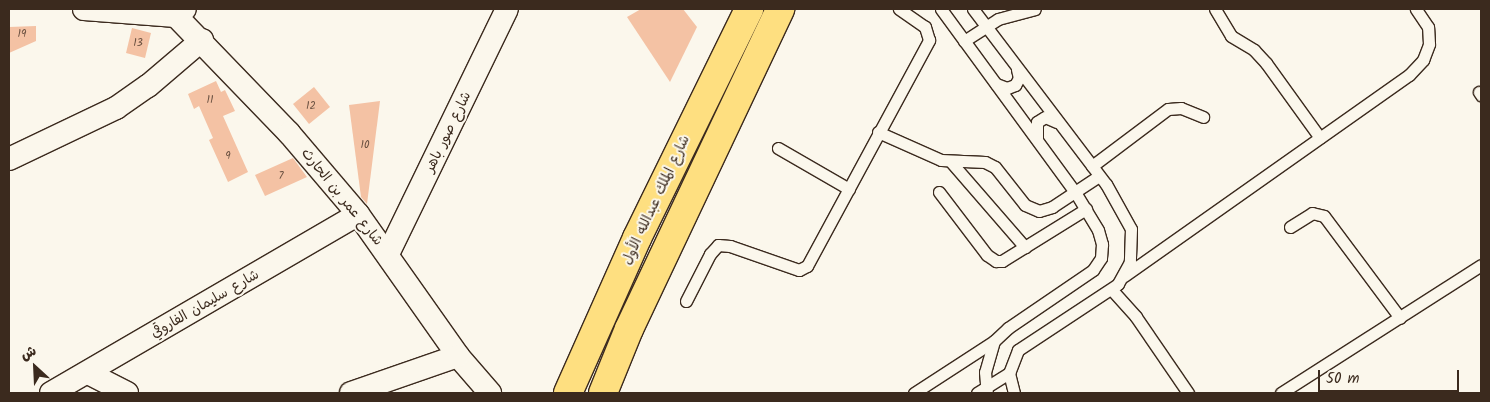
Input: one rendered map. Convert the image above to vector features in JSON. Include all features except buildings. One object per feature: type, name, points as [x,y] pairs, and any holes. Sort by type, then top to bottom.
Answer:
[{"type":"main road","name":"شارع الملك عبدالله الأول","points":[[568,393],[637,238],[749,9]]},
{"type":"main road","points":[[603,393],[633,320],[780,9]]},
{"type":"street","points":[[84,9],[180,13]]},
{"type":"street","name":"شارع صور باهر","points":[[388,254],[507,9]]},
{"type":"street","name":"شارع عمر بن الحارث","points":[[180,13],[202,40],[289,133],[358,214],[458,356],[490,393]]},
{"type":"street","points":[[9,159],[116,108],[148,86],[202,40]]},
{"type":"street","name":"شارع سليمان الفاروقي","points":[[51,393],[358,214]]},
{"type":"street","points":[[351,393],[458,356]]},
{"type":"street","points":[[88,373],[127,393]]},
{"type":"lane","points":[[686,301],[710,254],[718,245],[730,246],[794,269],[803,269],[849,189],[929,40],[925,27],[899,9]]},
{"type":"lane","points":[[914,393],[994,341],[1008,328],[1093,270],[1101,258],[1102,244],[1086,209],[1075,192],[941,9]]},
{"type":"lane","points":[[973,9],[1116,200],[1131,229],[1130,262],[1124,277]]},
{"type":"lane","points":[[964,40],[986,26],[1035,9]]},
{"type":"lane","points":[[1215,9],[1231,36],[1254,50],[1266,63],[1320,138]]},
{"type":"lane","points":[[983,392],[1009,373],[1018,350],[1112,290],[1124,277],[1409,75],[1423,60],[1429,44],[1428,27],[1416,9]]},
{"type":"lane","points":[[996,84],[1007,88],[1015,85],[1018,78],[1016,67]]},
{"type":"lane","points":[[878,132],[931,157],[952,162],[974,160],[995,168],[1032,209],[1046,210],[1075,192],[1096,171],[1168,109],[1181,108],[1203,116]]},
{"type":"lane","points":[[1037,139],[1035,126],[1041,118],[1049,117],[1060,124]]},
{"type":"lane","points":[[778,148],[849,189]]},
{"type":"lane","points":[[952,162],[1024,247]]},
{"type":"lane","points":[[939,192],[991,259],[1002,261],[1086,209]]},
{"type":"lane","points":[[1290,226],[1312,214],[1324,216],[1400,318]]},
{"type":"lane","points":[[1281,393],[1481,264]]},
{"type":"lane","points":[[1112,290],[1143,327],[1188,393]]},
{"type":"lane","points":[[983,392],[987,356],[994,341]]},
{"type":"lane","points":[[1009,373],[1014,393]]}]
